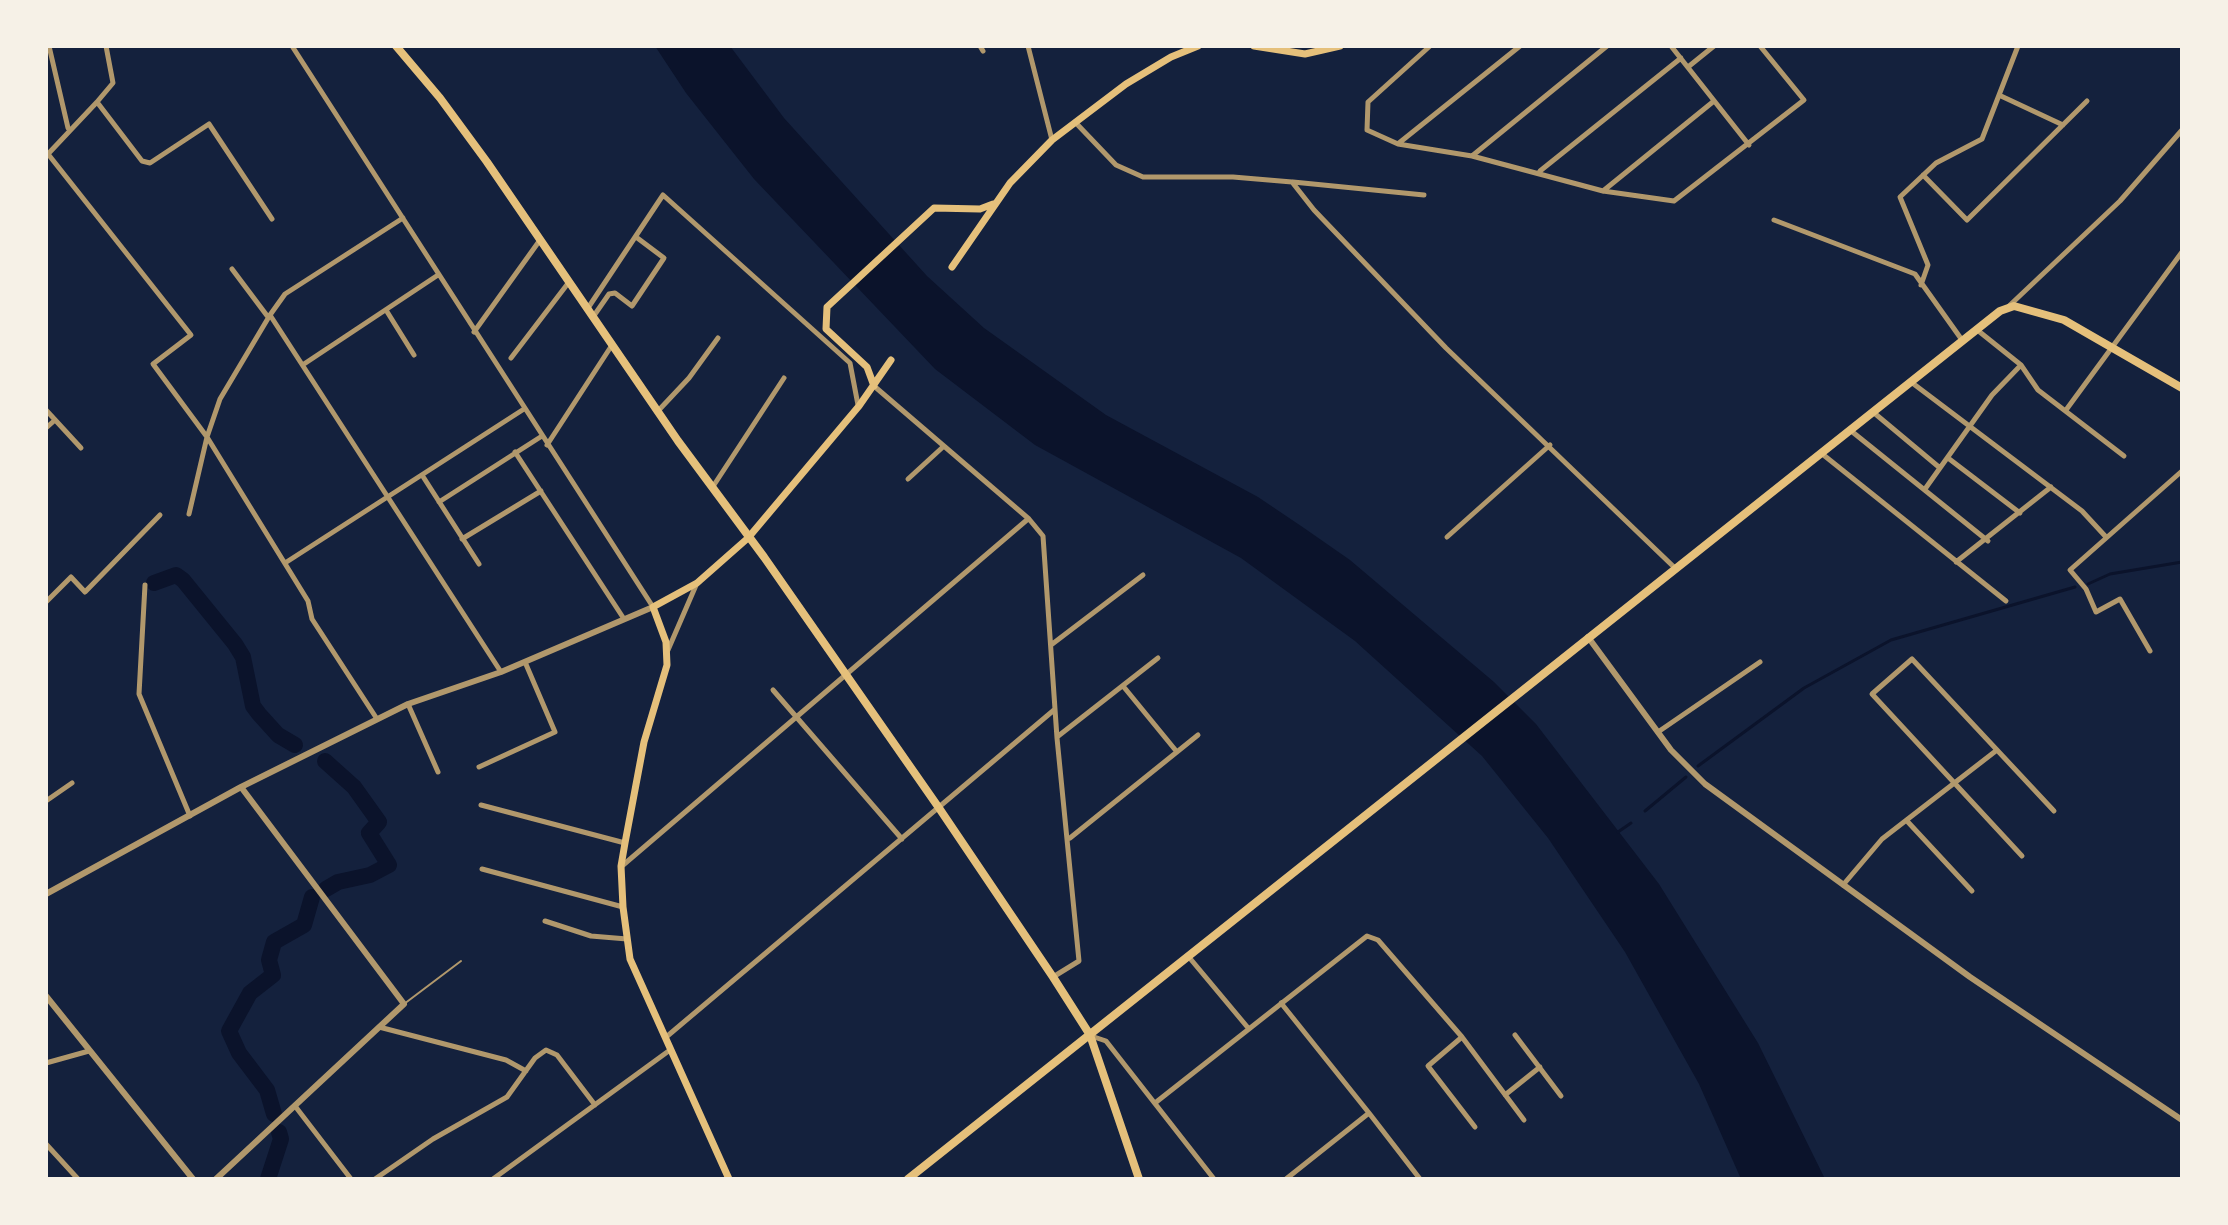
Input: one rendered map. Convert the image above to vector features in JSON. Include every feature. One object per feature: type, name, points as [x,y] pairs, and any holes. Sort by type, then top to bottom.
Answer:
[{"type":"highway","points":[[396,46],[440,98],[939,808],[1053,977],[1090,1035],[1139,1179]]},
{"type":"highway","points":[[908,1179],[1976,328],[2009,306],[2064,320],[2179,386]]},
{"type":"main road","points":[[952,267],[1022,167],[1052,140],[1149,69],[1198,46]]},
{"type":"main road","points":[[1254,46],[1305,54],[1339,46]]},
{"type":"main road","points":[[874,386],[867,367],[826,329],[824,316],[835,297],[934,208],[987,209],[999,199]]},
{"type":"main road","points":[[729,1179],[630,959],[627,939],[621,866],[667,651],[653,607],[697,583],[748,538],[859,406],[891,360]]},
{"type":"street","points":[[49,46],[68,129]]},
{"type":"street","points":[[106,46],[113,83],[48,154],[191,335],[153,364],[207,437],[308,601],[312,619],[377,719]]},
{"type":"street","points":[[46,894],[241,787],[408,704],[501,672],[653,607],[292,46]]},
{"type":"street","points":[[1028,46],[1052,140]]},
{"type":"street","points":[[1430,46],[1368,102],[1367,130],[1398,144],[1539,171],[1603,191],[1674,201],[1804,100],[1760,46]]},
{"type":"street","points":[[1398,144],[1520,46]]},
{"type":"street","points":[[1472,156],[1607,46]]},
{"type":"street","points":[[1671,46],[1749,145]]},
{"type":"street","points":[[1688,67],[1714,46]]},
{"type":"street","points":[[1921,285],[1928,265],[1900,197],[1936,163],[1982,139],[2018,46]]},
{"type":"street","points":[[1539,171],[1681,58]]},
{"type":"street","points":[[2001,96],[2063,125]]},
{"type":"street","points":[[1603,191],[1714,101]]},
{"type":"street","points":[[1923,175],[1967,220],[2087,101]]},
{"type":"street","points":[[97,102],[142,161],[150,163],[209,124],[272,219]]},
{"type":"street","points":[[1074,122],[1116,165],[1143,177],[1233,177],[1424,195]]},
{"type":"street","points":[[2009,306],[2120,201],[2182,130]]},
{"type":"street","points":[[1292,182],[1314,210],[1446,348],[1676,569]]},
{"type":"street","points":[[587,309],[663,195],[850,363],[859,406]]},
{"type":"street","points":[[189,514],[207,437],[220,399],[269,316],[285,294],[403,218]]},
{"type":"street","points":[[1774,220],[1915,274],[1962,340]]},
{"type":"street","points":[[593,317],[609,294],[615,293],[632,306],[664,258],[636,237]]},
{"type":"street","points":[[474,332],[540,240]]},
{"type":"street","points":[[2066,410],[2182,252]]},
{"type":"street","points":[[232,269],[304,364],[501,672]]},
{"type":"street","points":[[304,364],[438,275]]},
{"type":"street","points":[[511,358],[569,282]]},
{"type":"street","points":[[386,310],[414,355]]},
{"type":"street","points":[[1976,328],[2021,365],[2038,390],[2124,456]]},
{"type":"street","points":[[658,412],[689,378],[718,338]]},
{"type":"street","points":[[547,445],[612,344]]},
{"type":"street","points":[[1925,489],[1992,395],[2021,365]]},
{"type":"street","points":[[2179,386],[2182,376]]},
{"type":"street","points":[[712,489],[784,378]]},
{"type":"street","points":[[1910,382],[2082,511],[2107,538]]},
{"type":"street","points":[[874,386],[1029,519],[1043,536],[1057,738],[1079,961],[1053,977]]},
{"type":"street","points":[[285,563],[524,409]]},
{"type":"street","points":[[46,410],[81,448]]},
{"type":"street","points":[[1872,411],[1940,468]]},
{"type":"street","points":[[46,428],[55,420]]},
{"type":"street","points":[[1850,429],[1988,541]]},
{"type":"street","points":[[439,502],[542,436]]},
{"type":"street","points":[[1447,537],[1550,445]]},
{"type":"street","points":[[908,479],[944,446]]},
{"type":"street","points":[[515,452],[624,619]]},
{"type":"street","points":[[1820,452],[2006,601]]},
{"type":"street","points":[[1948,458],[2021,513]]},
{"type":"street","points":[[2150,651],[2120,599],[2096,612],[2086,589],[2070,570],[2182,471]]},
{"type":"street","points":[[422,475],[479,564]]},
{"type":"street","points":[[1956,562],[1988,541],[2051,487]]},
{"type":"street","points":[[462,539],[541,491]]},
{"type":"street","points":[[46,602],[71,577],[85,592],[160,515]]},
{"type":"street","points":[[621,866],[1029,519]]},
{"type":"street","points":[[1050,646],[1143,575]]},
{"type":"street","points":[[667,651],[697,583]]},
{"type":"street","points":[[145,585],[139,694],[190,816]]},
{"type":"street","points":[[1588,637],[1684,766],[1705,784],[1970,977],[2182,1120]]},
{"type":"street","points":[[1057,738],[1158,658]]},
{"type":"street","points":[[2022,856],[1872,694],[1912,659],[2054,811]]},
{"type":"street","points":[[479,767],[555,732],[525,662]]},
{"type":"street","points":[[1658,732],[1760,662]]},
{"type":"street","points":[[1123,686],[1177,752]]},
{"type":"street","points":[[773,690],[902,839]]},
{"type":"street","points":[[408,704],[438,772]]},
{"type":"street","points":[[665,1038],[1055,709]]},
{"type":"street","points":[[1069,838],[1198,735]]},
{"type":"street","points":[[1843,885],[1882,839],[1997,750]]},
{"type":"street","points":[[46,801],[72,783]]},
{"type":"street","points":[[216,1179],[404,1004],[241,787]]},
{"type":"street","points":[[481,805],[625,843]]},
{"type":"street","points":[[1907,821],[1972,891]]},
{"type":"street","points":[[482,869],[623,907]]},
{"type":"street","points":[[545,921],[591,936],[627,939]]},
{"type":"street","points":[[1155,1103],[1367,936],[1378,940],[1462,1037],[1524,1120]]},
{"type":"street","points":[[1188,956],[1249,1029]]},
{"type":"street","points":[[46,996],[193,1179]]},
{"type":"street","points":[[1281,1003],[1420,1179]]},
{"type":"street","points":[[379,1027],[506,1060],[526,1071]]},
{"type":"street","points":[[1090,1035],[1106,1041],[1214,1179]]},
{"type":"street","points":[[1515,1035],[1561,1096]]},
{"type":"street","points":[[1462,1037],[1428,1066],[1475,1127]]},
{"type":"street","points":[[375,1179],[433,1139],[507,1097],[535,1058],[551,1050],[595,1105]]},
{"type":"street","points":[[493,1179],[670,1050]]},
{"type":"street","points":[[46,1063],[89,1051]]},
{"type":"street","points":[[1505,1095],[1540,1067]]},
{"type":"street","points":[[295,1106],[351,1179]]},
{"type":"street","points":[[1286,1179],[1369,1113]]},
{"type":"street","points":[[46,1144],[78,1179]]},
{"type":"lane","points":[[404,1004],[461,961]]},
{"type":"water","points":[[655,46],[730,46],[784,118],[927,276],[984,328],[1106,415],[1258,497],[1304,528],[1350,560],[1494,682],[1536,724],[1659,884],[1758,1043],[1825,1179],[1741,1179],[1699,1084],[1625,952],[1548,838],[1482,756],[1355,641],[1241,558],[1035,445],[935,369],[754,179],[686,93]]},
{"type":"waterway","points":[[2088,584],[2110,574],[2182,562]]},
{"type":"waterway","points":[[154,583],[176,575],[183,580],[243,657],[253,706],[278,735],[295,745]]},
{"type":"waterway","points":[[1698,766],[1804,688],[1891,640],[2075,587]]},
{"type":"waterway","points":[[325,761],[354,787],[379,822],[369,833],[389,865],[370,875],[338,882],[326,889]]},
{"type":"waterway","points":[[1645,811],[1686,777]]},
{"type":"waterway","points":[[1618,832],[1631,823]]},
{"type":"waterway","points":[[274,1114],[267,1090],[239,1053],[229,1031],[250,993],[273,975],[269,960],[274,942],[304,925],[312,897]]},
{"type":"waterway","points":[[268,1179],[281,1139],[279,1132]]}]
